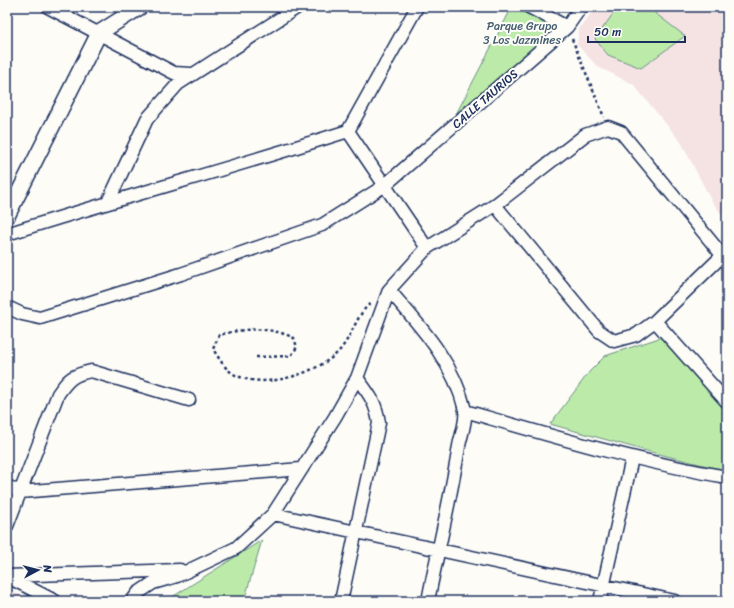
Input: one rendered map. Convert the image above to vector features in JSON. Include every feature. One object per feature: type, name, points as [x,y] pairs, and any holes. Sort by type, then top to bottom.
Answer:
[{"type":"street","points":[[48,7],[174,73],[191,74]]},
{"type":"street","points":[[7,216],[99,34],[140,7]]},
{"type":"street","points":[[108,202],[147,119],[178,84],[191,74],[298,7]]},
{"type":"street","points":[[7,234],[108,202],[214,173],[348,131],[417,7]]},
{"type":"street","points":[[529,7],[567,28]]},
{"type":"street","name":"CALLE TAURIOS","points":[[7,307],[22,314],[40,318],[181,274],[322,225],[384,186],[567,28],[581,7]]},
{"type":"street","points":[[132,601],[138,593],[154,583],[189,570],[236,548],[273,514],[335,417],[357,378],[389,290],[427,248],[495,205],[585,135],[608,127],[621,132],[725,258],[655,321],[636,335],[614,340],[599,331],[495,205]]},
{"type":"street","points":[[348,131],[427,248]]},
{"type":"street","points":[[389,290],[433,343],[452,374],[465,411],[453,483],[428,601]]},
{"type":"street","points":[[655,321],[727,402]]},
{"type":"street","points":[[7,526],[58,394],[66,382],[76,375],[91,371],[189,400]]},
{"type":"street","points":[[341,601],[379,423],[377,410],[373,399],[357,378]]},
{"type":"street","points":[[465,411],[632,458],[680,469],[727,477]]},
{"type":"street","points":[[600,601],[632,458]]},
{"type":"street","points":[[7,486],[20,492],[301,469]]},
{"type":"street","points":[[273,514],[675,601]]},
{"type":"street","points":[[7,576],[189,570]]},
{"type":"street","points":[[7,576],[55,601]]},
{"type":"path","points":[[567,28],[608,127]]},
{"type":"path","points":[[256,357],[291,356],[297,347],[294,338],[282,332],[242,328],[219,335],[213,349],[225,367],[239,377],[263,381],[286,379],[316,367],[335,355],[353,332],[362,309],[389,290]]},
{"type":"shaded area","points":[[596,7],[727,7],[727,222],[711,200],[681,142],[633,84],[598,67],[577,45],[579,29]]},
{"type":"shaded area","points":[[7,589],[34,601],[7,601]]},
{"type":"green space","name":"Parque Grupo 3 Los Jazmines","points":[[512,7],[519,7],[560,28],[454,118]]},
{"type":"green space","points":[[618,7],[647,7],[685,36],[641,68],[608,55],[595,39]]},
{"type":"green space","points":[[662,337],[727,411],[727,471],[643,450],[550,424],[590,371],[605,356]]},
{"type":"green space","points":[[262,540],[244,601],[166,601]]}]
